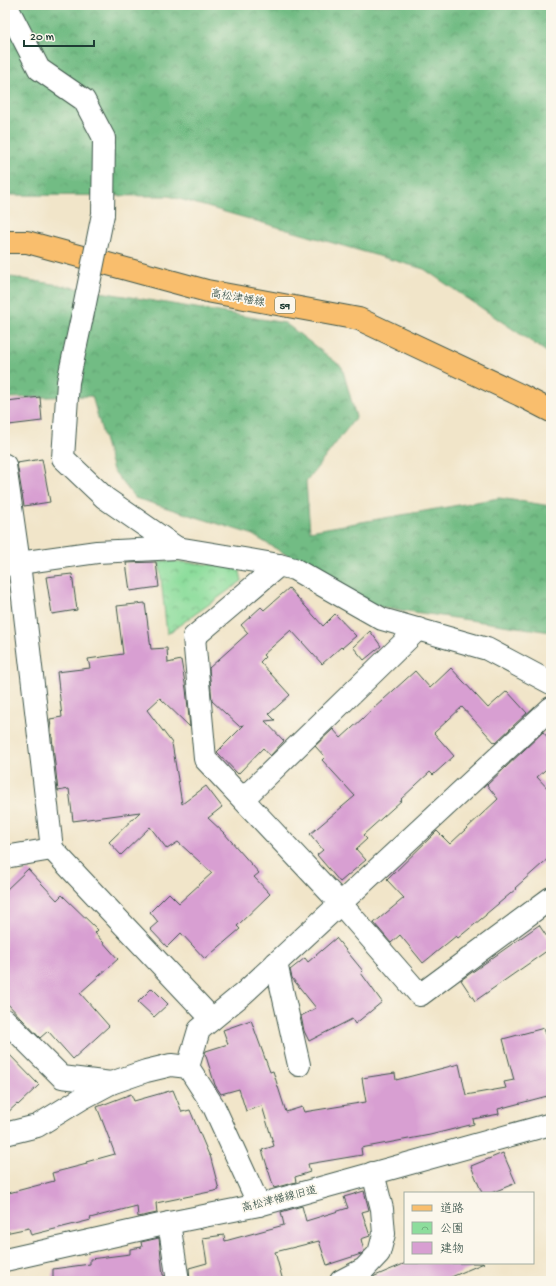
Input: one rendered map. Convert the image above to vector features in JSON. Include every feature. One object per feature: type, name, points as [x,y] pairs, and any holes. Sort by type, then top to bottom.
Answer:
[{"type":"main road","name":"高松津幡線","points":[[5,242],[27,242],[207,291],[359,319],[551,411]]},
{"type":"street","points":[[6,5],[39,69],[84,100],[104,138],[103,214],[68,382],[63,458],[105,498],[177,548]]},
{"type":"street","points":[[5,465],[12,564],[52,848],[212,1019]]},
{"type":"street","points":[[12,564],[97,552],[177,548],[279,565],[294,569],[382,619],[487,649],[551,684]]},
{"type":"street","points":[[279,565],[194,637],[205,759],[340,903],[420,995],[551,898]]},
{"type":"street","points":[[243,799],[418,629]]},
{"type":"street","points":[[259,1205],[214,1107],[188,1067],[199,1030],[244,993],[551,708]]},
{"type":"street","points":[[5,857],[52,848]]},
{"type":"street","points":[[276,963],[299,1065]]},
{"type":"street","points":[[5,1020],[62,1077],[112,1083]]},
{"type":"street","points":[[5,1134],[37,1126],[81,1099],[112,1083],[146,1071],[171,1065],[188,1067]]},
{"type":"street","name":"高松津幡線旧道","points":[[5,1260],[168,1223],[259,1205],[551,1124]]},
{"type":"street","points":[[341,1281],[364,1269],[379,1253],[384,1234],[382,1209],[373,1173]]},
{"type":"street","points":[[168,1223],[178,1281]]},
{"type":"green space","points":[[5,5],[551,5],[551,355],[424,269],[169,196],[5,195]]},
{"type":"green space","points":[[5,276],[285,323],[342,367],[356,417],[306,482],[310,531],[499,498],[551,506],[551,632],[373,606],[251,534],[135,498],[113,470],[92,396],[5,398]]},
{"type":"green space","points":[[159,560],[239,567],[242,581],[167,634]]},
{"type":"building","points":[[40,397],[42,421],[9,425],[7,401]]},
{"type":"building","points":[[42,459],[50,502],[24,506],[17,463]]},
{"type":"building","points":[[156,562],[159,587],[130,591],[126,563]]},
{"type":"building","points":[[72,574],[77,610],[52,614],[46,577]]},
{"type":"building","points":[[289,588],[323,626],[335,614],[356,636],[322,664],[291,630],[263,655],[265,657],[260,662],[290,695],[269,714],[275,720],[265,721],[284,741],[270,756],[263,748],[238,774],[217,752],[244,725],[239,726],[212,701],[209,668],[248,633],[241,625],[261,607],[264,610]]},
{"type":"building","points":[[145,603],[151,649],[167,648],[168,663],[181,660],[190,727],[160,698],[147,710],[172,743],[182,804],[206,786],[222,807],[208,818],[224,833],[259,873],[254,877],[270,894],[237,926],[240,929],[205,959],[181,933],[167,947],[150,929],[158,922],[150,912],[169,893],[179,903],[212,873],[178,842],[167,849],[150,827],[121,855],[109,842],[140,812],[73,821],[69,789],[58,791],[50,719],[62,717],[57,672],[90,668],[88,659],[123,654],[117,606]]},
{"type":"building","points":[[370,631],[381,646],[364,660],[353,647]]},
{"type":"building","points":[[451,668],[488,708],[507,691],[527,713],[495,743],[462,707],[434,733],[454,756],[433,775],[430,772],[401,799],[402,800],[363,835],[367,839],[356,849],[366,860],[340,882],[317,855],[323,850],[310,834],[355,796],[322,760],[325,757],[315,746],[333,729],[341,738],[415,671],[430,688]]},
{"type":"building","points":[[543,732],[551,741],[551,765],[537,777],[551,792],[551,856],[486,915],[458,938],[456,936],[423,963],[400,935],[391,943],[374,923],[404,898],[387,880],[437,831],[450,844],[498,799],[487,785]]},
{"type":"building","points":[[28,869],[57,900],[62,895],[98,930],[95,933],[118,959],[80,993],[109,1026],[73,1059],[48,1031],[40,1038],[5,1001],[5,891]]},
{"type":"building","points":[[539,925],[551,943],[551,948],[475,1001],[461,980]]},
{"type":"building","points":[[336,938],[363,971],[361,973],[382,1002],[355,1024],[352,1019],[309,1041],[304,1031],[301,1016],[316,1008],[292,978],[290,970],[305,958],[308,962]]},
{"type":"building","points":[[152,988],[168,1004],[154,1017],[138,1002]]},
{"type":"building","points":[[251,1020],[270,1072],[273,1071],[286,1112],[302,1107],[304,1112],[366,1102],[362,1078],[395,1073],[396,1080],[459,1064],[466,1095],[506,1088],[504,1082],[514,1080],[503,1039],[544,1028],[551,1053],[551,1095],[498,1109],[499,1114],[473,1119],[474,1124],[430,1135],[361,1148],[362,1155],[308,1164],[310,1172],[295,1177],[296,1182],[274,1188],[262,1150],[274,1146],[262,1106],[246,1111],[239,1089],[221,1094],[215,1085],[205,1053],[206,1051],[228,1044],[223,1030]]},
{"type":"building","points":[[5,1050],[39,1085],[5,1115]]},
{"type":"building","points":[[173,1090],[182,1112],[190,1110],[210,1155],[219,1190],[156,1203],[157,1213],[138,1217],[137,1206],[90,1218],[91,1220],[31,1235],[29,1228],[5,1233],[5,1194],[54,1181],[52,1173],[87,1164],[86,1162],[115,1154],[97,1107],[131,1094],[134,1101]]},
{"type":"building","points":[[503,1153],[516,1183],[494,1192],[482,1192],[471,1166]]},
{"type":"building","points":[[364,1191],[369,1210],[362,1212],[370,1236],[361,1239],[364,1251],[361,1254],[327,1265],[319,1241],[275,1252],[283,1281],[190,1281],[189,1268],[207,1263],[203,1238],[224,1235],[225,1241],[284,1225],[281,1212],[302,1206],[306,1221],[348,1208],[344,1197]]},
{"type":"building","points":[[159,1238],[165,1281],[53,1281],[53,1269],[90,1264],[90,1259],[130,1254],[130,1249],[142,1247],[141,1242]]},
{"type":"building","points":[[404,1264],[482,1264],[442,1281],[368,1281],[375,1276]]}]
